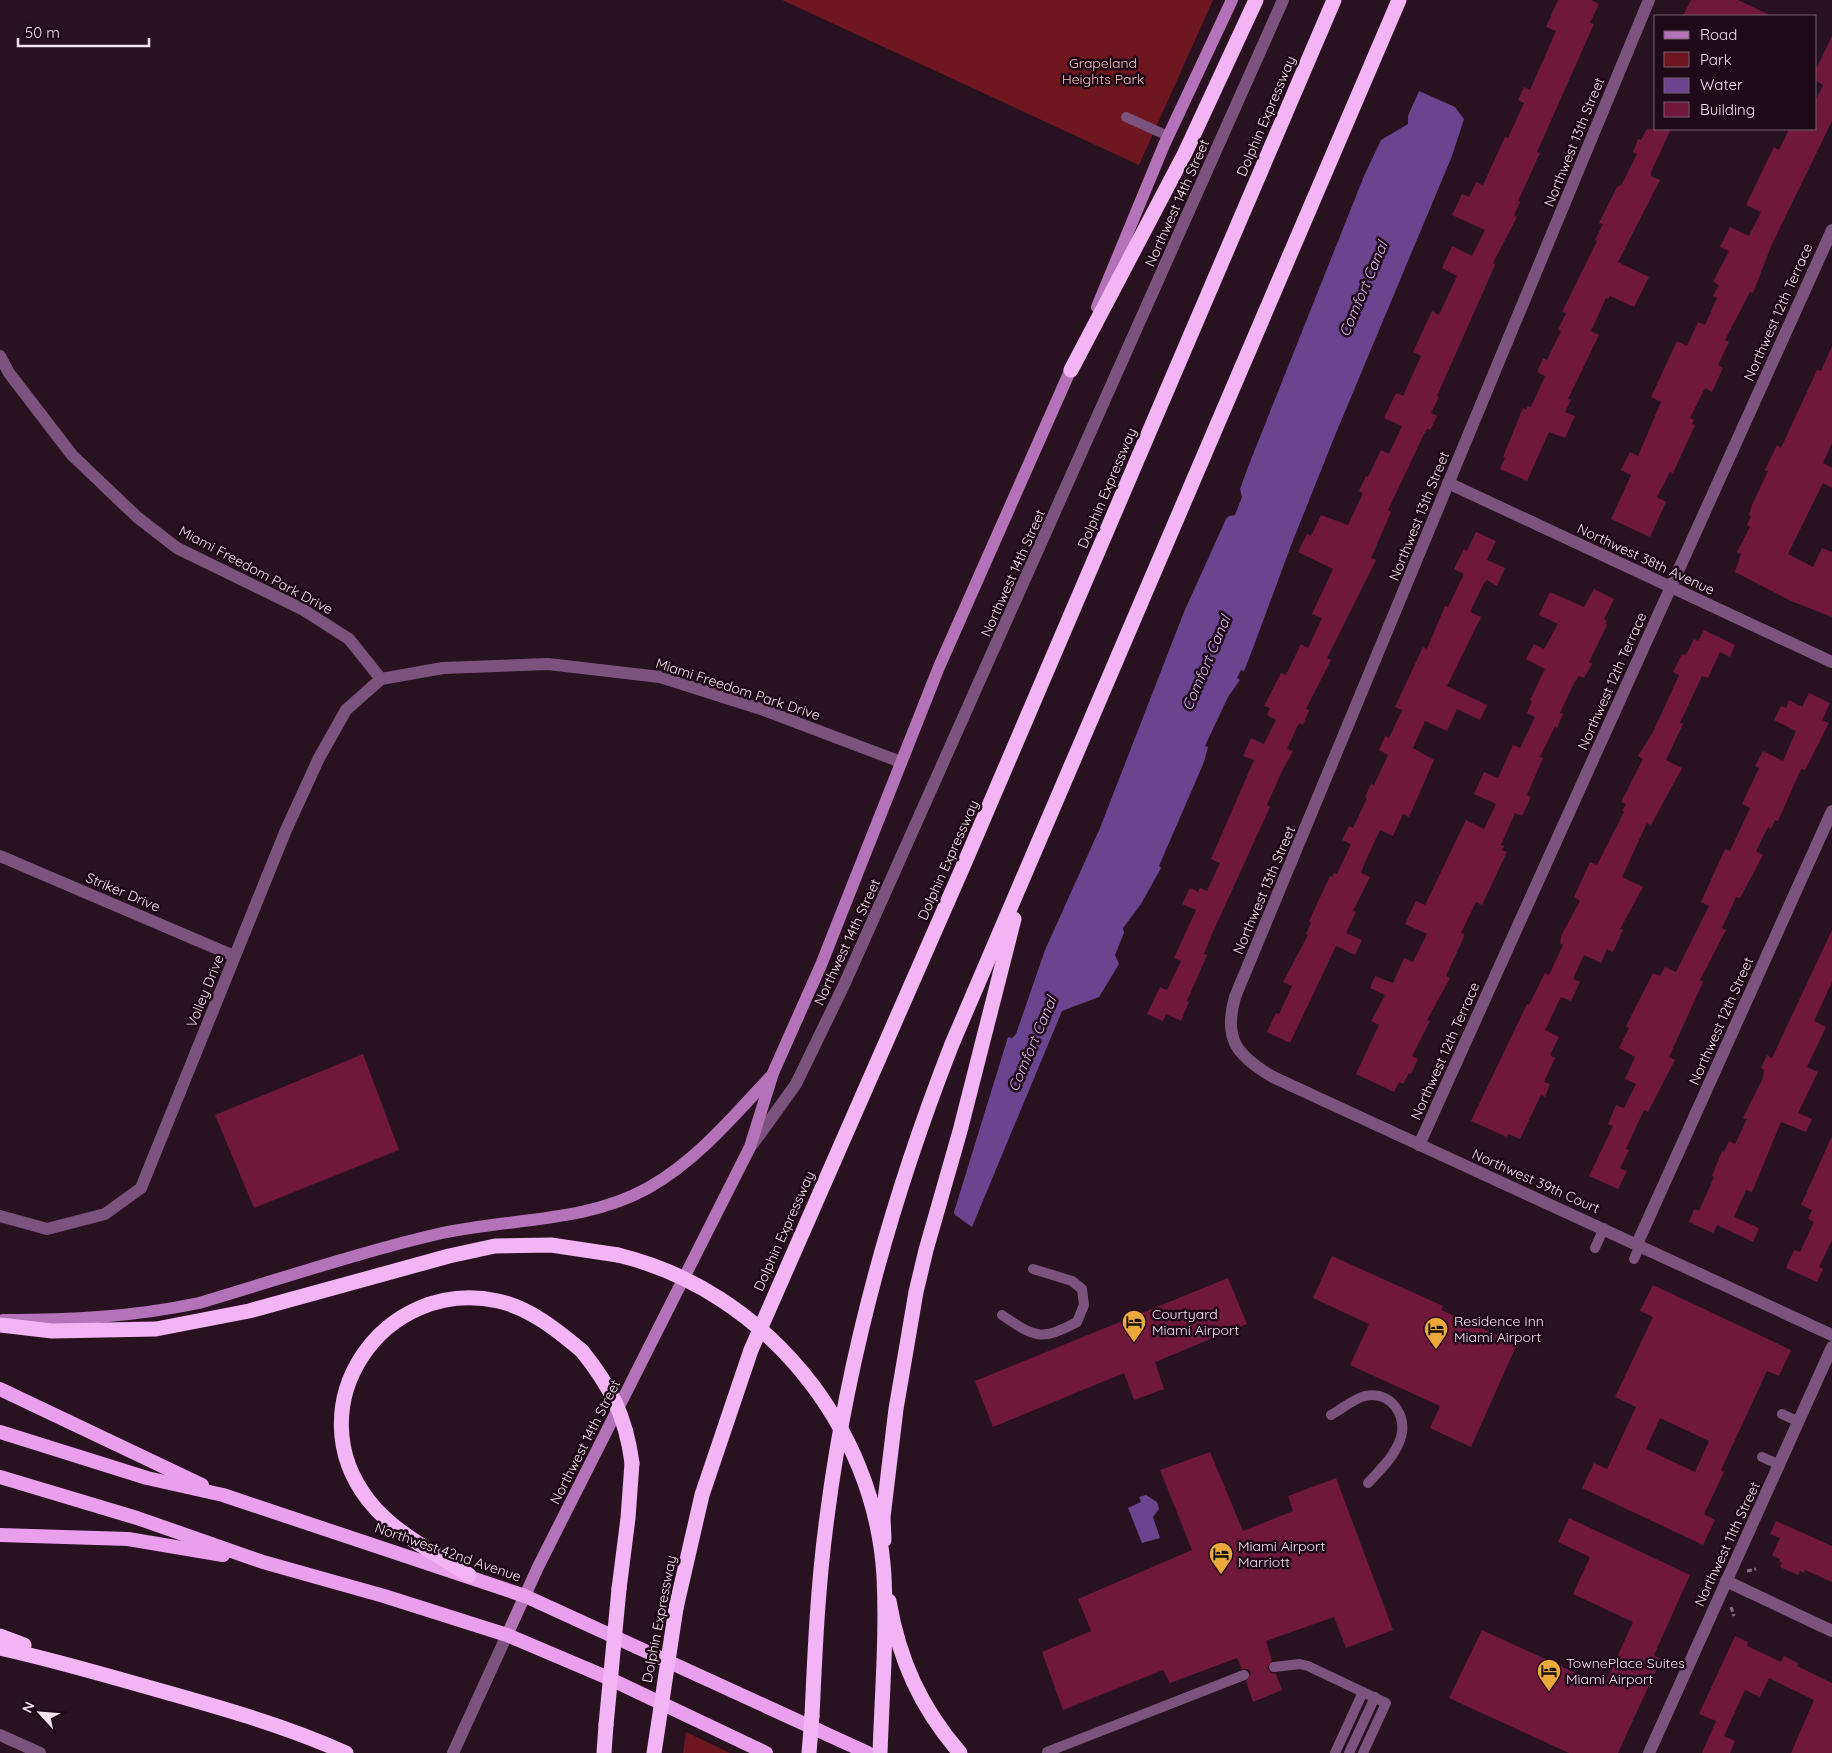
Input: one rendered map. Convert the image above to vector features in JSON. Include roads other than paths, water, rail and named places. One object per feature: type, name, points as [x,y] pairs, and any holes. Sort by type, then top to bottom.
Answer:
[{"type":"highway","points":[[1071,370],[1185,153],[1256,0]]},
{"type":"highway","name":"Dolphin Expressway","points":[[654,1753],[676,1608],[702,1495],[750,1350],[965,862],[1334,0]]},
{"type":"highway","points":[[809,1753],[819,1587],[835,1461],[859,1334],[874,1272],[904,1172],[932,1095],[1026,871],[1398,0]]},
{"type":"highway","points":[[960,1753],[922,1702],[900,1650],[888,1596],[884,1517],[902,1368],[922,1267],[960,1131],[1026,871]]},
{"type":"highway","points":[[0,1325],[52,1331],[156,1329],[249,1312],[449,1256],[494,1246],[551,1245],[618,1255],[656,1267],[688,1281],[723,1301],[754,1324],[797,1365],[814,1386],[846,1436],[862,1473],[873,1510],[884,1575],[880,1753]]},
{"type":"highway","points":[[469,1576],[394,1526],[369,1501],[357,1482],[345,1452],[342,1431],[343,1400],[350,1376],[368,1346],[392,1323],[420,1307],[458,1298],[492,1300],[519,1308],[553,1327],[582,1351],[606,1382],[620,1410],[632,1463],[604,1753]]},
{"type":"highway","points":[[0,1389],[223,1494]]},
{"type":"highway","name":"Northwest 42nd Avenue","points":[[0,1432],[147,1478],[223,1494],[525,1596],[868,1753]]},
{"type":"highway","points":[[0,1477],[137,1518],[263,1562],[384,1596],[507,1635],[606,1677],[766,1753]]},
{"type":"highway","points":[[0,1535],[128,1539],[263,1562]]},
{"type":"highway","points":[[0,1636],[64,1662]]},
{"type":"highway","points":[[0,1648],[64,1662],[269,1723],[346,1753]]},
{"type":"highway","points":[[812,1716],[814,1753]]},
{"type":"main road","name":"Northwest 14th Street","points":[[507,1635],[750,1147],[773,1073],[821,965],[939,667],[1071,370],[1168,136],[1232,0]]},
{"type":"main road","points":[[0,1320],[87,1319],[169,1309],[199,1303],[444,1233],[600,1208],[646,1189],[682,1166],[727,1124],[773,1073]]},
{"type":"street","name":"Northwest 14th Street","points":[[750,1147],[796,1084],[844,985],[1283,0]]},
{"type":"street","name":"Northwest 13th Street","points":[[1236,1046],[1230,1024],[1236,997],[1649,0]]},
{"type":"street","name":"Northwest 12th Terrace","points":[[1419,1145],[1832,230]]},
{"type":"street","name":"Miami Freedom Park Drive","points":[[0,356],[9,373],[72,456],[137,517],[177,548],[302,609],[349,639],[381,680],[443,668],[548,664],[660,677],[761,709],[902,762]]},
{"type":"street","name":"Northwest 38th Avenue","points":[[1448,483],[1832,662]]},
{"type":"street","name":"Volley Drive","points":[[0,1216],[47,1229],[105,1214],[141,1188],[286,830],[319,758],[346,710],[381,680]]},
{"type":"street","name":"Northwest 12th Street","points":[[1638,1244],[1832,811]]},
{"type":"street","name":"Striker Drive","points":[[0,856],[234,956]]},
{"type":"street","name":"Northwest 39th Court","points":[[1236,1046],[1249,1061],[1273,1077],[1604,1228],[1832,1335]]},
{"type":"street","name":"Northwest 11th Street","points":[[1649,1753],[1800,1422],[1832,1347]]},
{"type":"street","points":[[1726,1581],[1832,1631]]},
{"type":"street","name":"Northwest 14th Street","points":[[453,1753],[507,1635]]},
{"type":"street","points":[[0,1735],[40,1753]]},
{"type":"lane","points":[[1126,117],[1168,136]]},
{"type":"lane","points":[[1596,1248],[1604,1228]]},
{"type":"lane","points":[[1634,1259],[1638,1244]]},
{"type":"lane","points":[[1002,1315],[1021,1328],[1043,1336],[1055,1333],[1077,1322],[1084,1305],[1082,1289],[1072,1281],[1033,1269]]},
{"type":"lane","points":[[1331,1415],[1359,1398],[1369,1396],[1387,1399],[1399,1411],[1402,1419],[1401,1439],[1388,1461],[1368,1483]]},
{"type":"lane","points":[[1782,1414],[1800,1422]]},
{"type":"lane","points":[[1762,1457],[1780,1465]]},
{"type":"lane","points":[[1274,1667],[1300,1664],[1318,1670],[1386,1702],[1363,1753]]},
{"type":"lane","points":[[1047,1752],[1244,1676]]},
{"type":"lane","points":[[1335,1753],[1363,1692]]},
{"type":"lane","points":[[1349,1753],[1374,1697]]},
{"type":"water","name":"Comfort Canal","points":[[1419,91],[1455,107],[1464,119],[1452,156],[1336,433],[1244,671],[1241,670],[1237,678],[1240,680],[1228,697],[1205,746],[1208,747],[1204,762],[1159,866],[1161,868],[1141,904],[1123,928],[1124,933],[1115,955],[1119,964],[1099,997],[1062,1011],[972,1227],[955,1215],[954,1212],[1008,1037],[1012,1038],[1016,1034],[1045,950],[1100,828],[1184,612],[1226,519],[1229,516],[1235,515],[1242,497],[1240,489],[1248,467],[1364,176],[1381,140],[1408,124],[1408,116]]},
{"type":"water","points":[[1146,1495],[1157,1502],[1159,1509],[1153,1517],[1160,1538],[1142,1543],[1128,1508],[1141,1502],[1139,1497]]},
{"type":"place","name":"Courtyard Miami Airport","points":[[1134,1343]]},
{"type":"place","name":"Residence Inn Miami Airport","points":[[1436,1350]]},
{"type":"place","name":"Miami Airport Marriott","points":[[1221,1575]]},
{"type":"place","name":"TownePlace Suites Miami Airport","points":[[1549,1692]]},
{"type":"park label","name":"Grapeland Heights Park","points":[[1103,72]]}]
